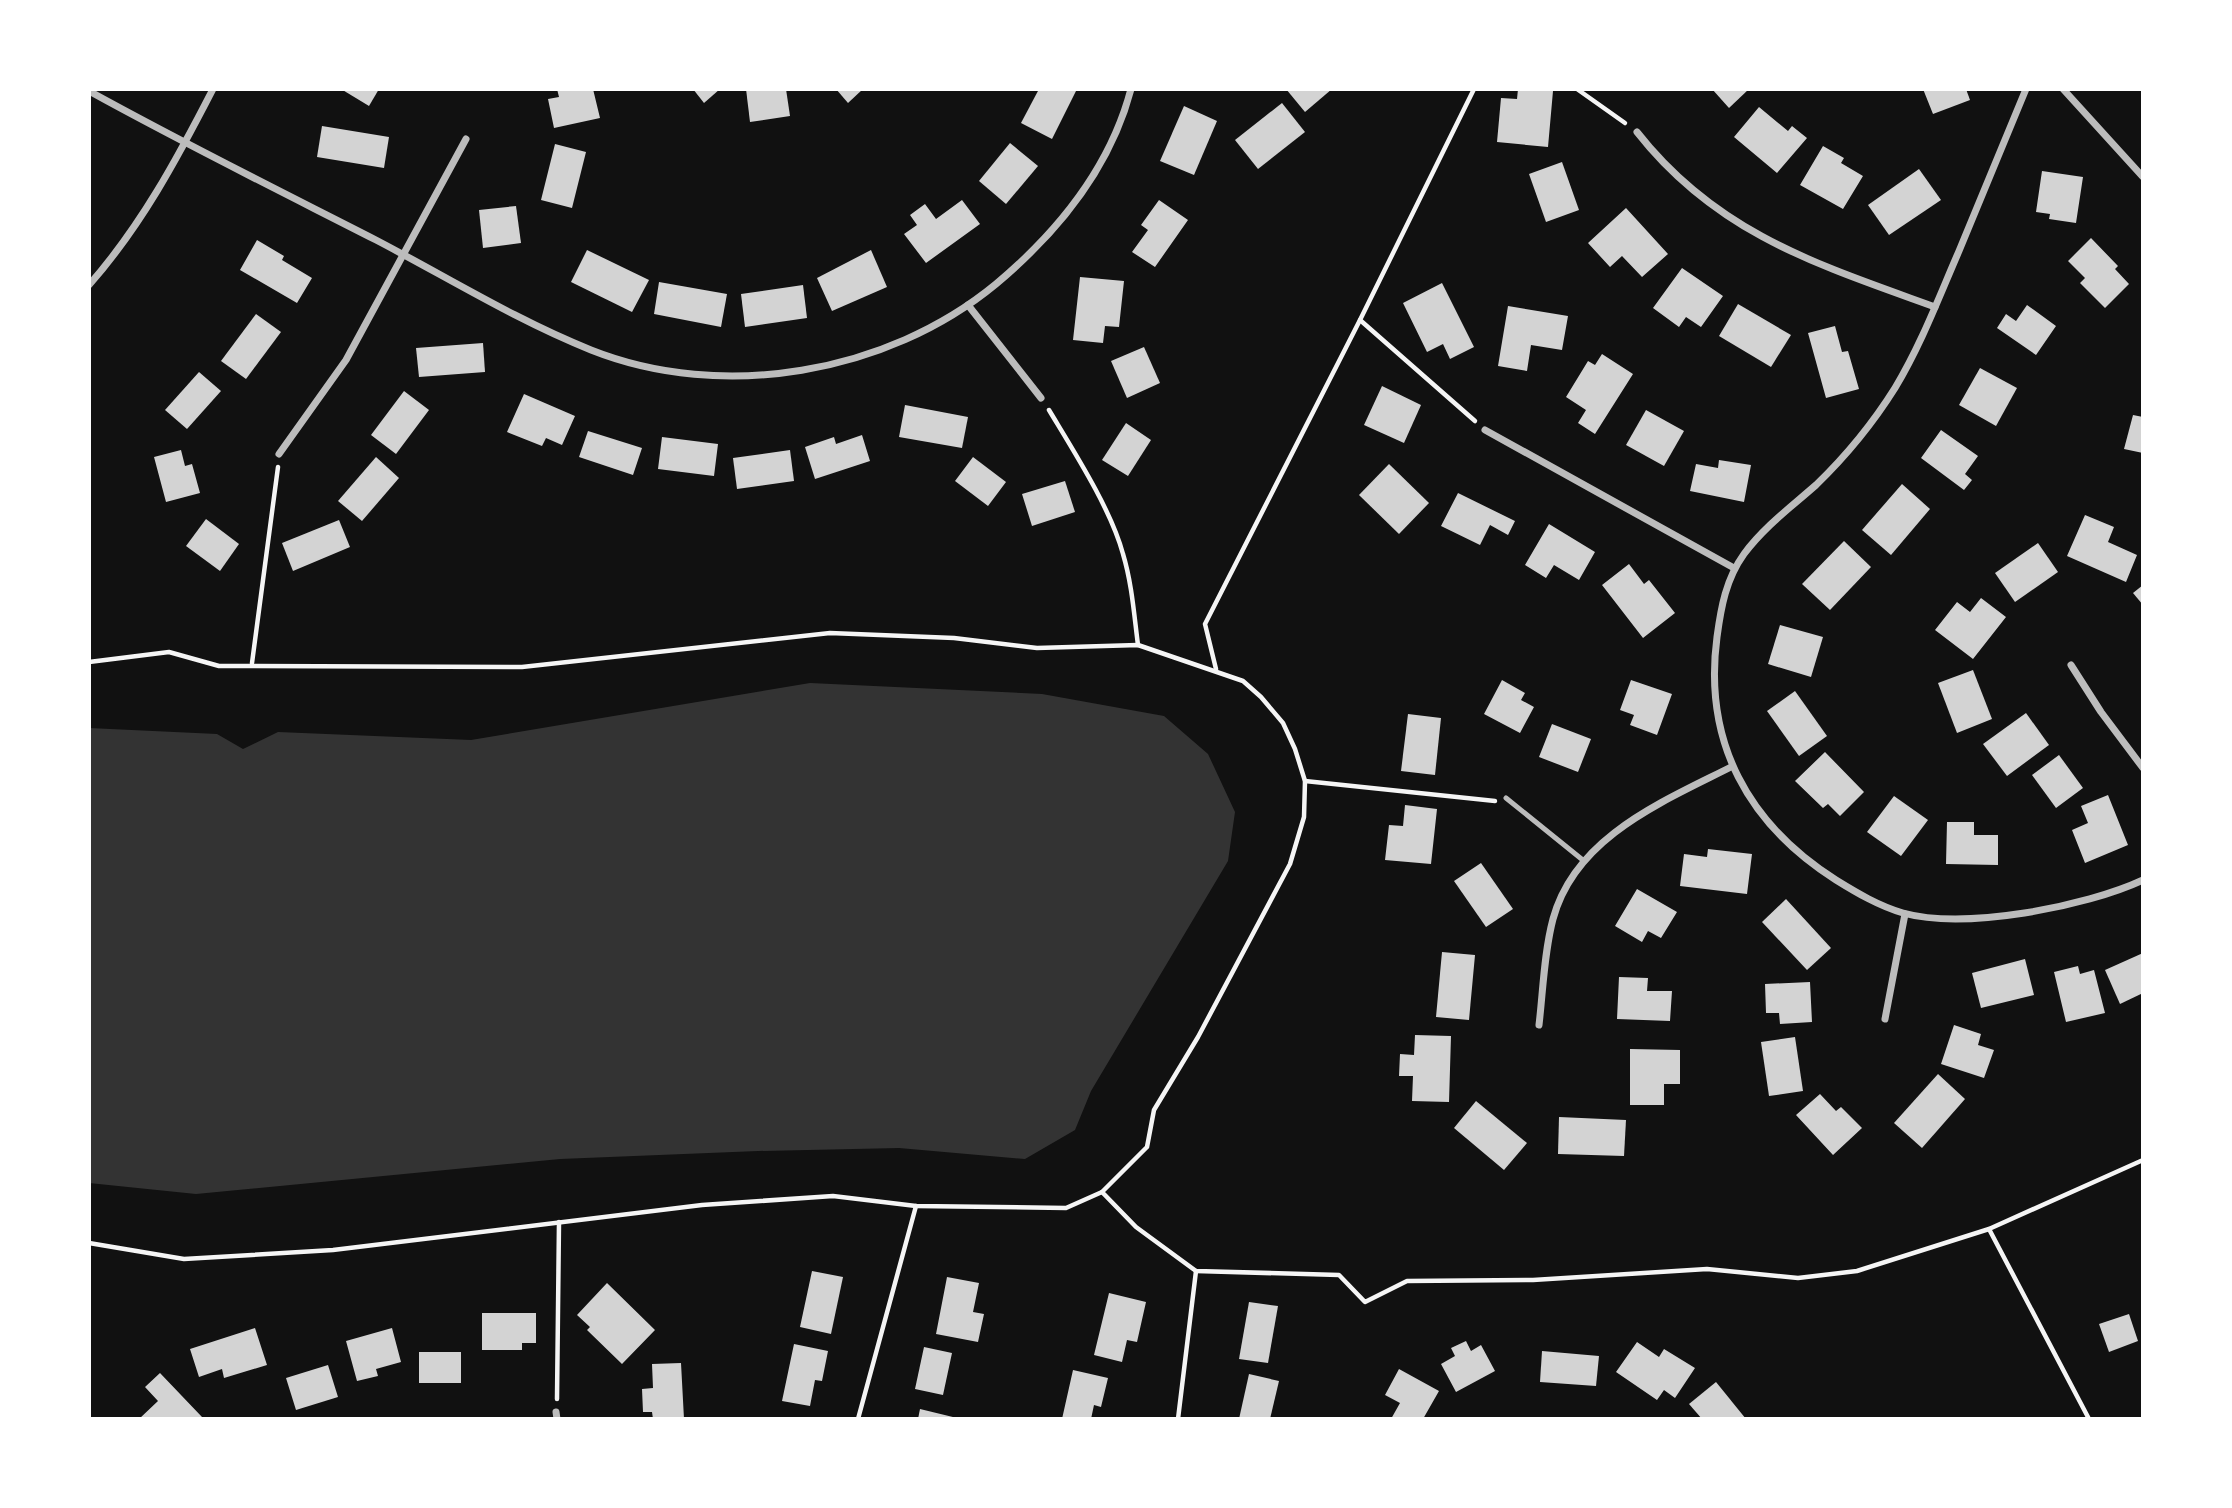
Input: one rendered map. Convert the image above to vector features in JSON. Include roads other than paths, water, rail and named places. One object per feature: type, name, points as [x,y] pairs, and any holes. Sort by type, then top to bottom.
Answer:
[{"type":"street","points":[[89,285],[139,222],[186,142],[213,89]]},
{"type":"street","points":[[89,92],[404,255],[503,310],[594,351],[688,374],[727,377],[828,365],[864,355],[921,331],[968,305],[1024,261],[1084,193],[1124,116],[1131,89]]},
{"type":"street","points":[[2026,89],[1935,307],[1895,387],[1862,435],[1818,483],[1758,536],[1734,568],[1721,608],[1714,687],[1717,716],[1731,767],[1765,818],[1794,849],[1859,894],[1905,914],[1957,917],[2011,914],[2085,899],[2143,880]]},
{"type":"street","points":[[2063,89],[2143,177]]},
{"type":"street","points":[[1637,132],[1658,159],[1747,230],[1815,264],[1935,307]]},
{"type":"street","points":[[279,454],[346,360],[466,139]]},
{"type":"street","points":[[968,305],[1041,398]]},
{"type":"street","points":[[1485,430],[1734,568]]},
{"type":"street","points":[[2071,665],[2101,712],[2143,768]]},
{"type":"street","points":[[1539,1026],[1554,917],[1571,879],[1584,861],[1644,813],[1731,767]]},
{"type":"street","points":[[1885,1018],[1905,914]]},
{"type":"lane","points":[[1506,798],[1584,861]]}]
